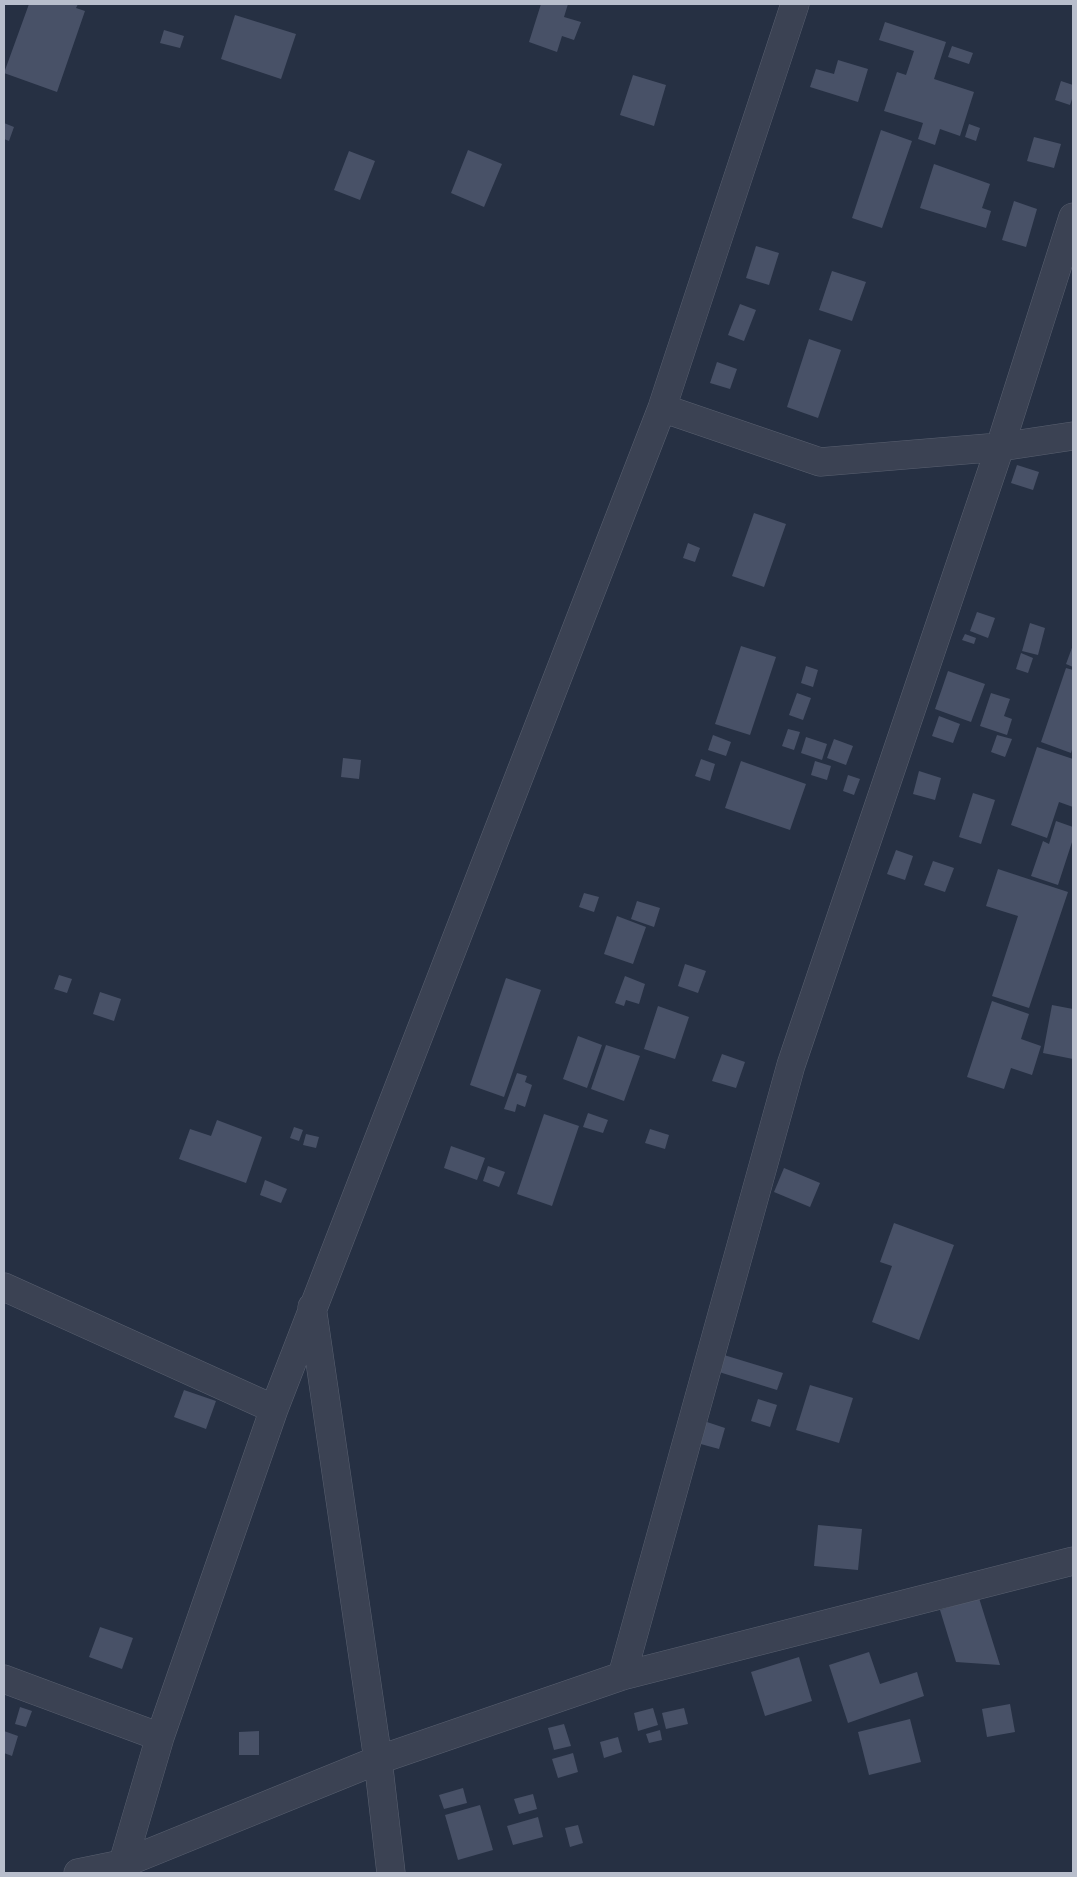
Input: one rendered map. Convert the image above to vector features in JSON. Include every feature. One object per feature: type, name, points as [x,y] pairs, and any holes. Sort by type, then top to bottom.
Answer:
[{"type":"street","points":[[121,1869],[160,1737],[274,1409],[312,1306],[662,408],[795,4]]},
{"type":"street","points":[[622,1676],[791,1065],[1000,447],[1073,217]]},
{"type":"street","points":[[662,408],[820,462],[1000,447],[1073,436]]},
{"type":"street","points":[[4,1287],[274,1409]]},
{"type":"street","points":[[312,1306],[378,1760],[391,1873]]},
{"type":"street","points":[[78,1873],[121,1869],[378,1760],[622,1676],[1073,1560]]},
{"type":"street","points":[[4,1679],[160,1737]]},
{"type":"building","points":[[29,4],[78,4],[76,8],[85,11],[57,92],[4,73]]},
{"type":"building","points":[[541,4],[568,4],[564,17],[581,22],[574,40],[562,36],[557,52],[529,42]]},
{"type":"building","points":[[235,15],[296,34],[281,79],[221,59]]},
{"type":"building","points":[[885,22],[946,42],[934,79],[974,92],[960,136],[940,129],[935,145],[918,139],[923,123],[884,111],[897,72],[906,75],[914,51],[879,40]]},
{"type":"building","points":[[164,30],[184,36],[180,48],[160,43]]},
{"type":"building","points":[[952,46],[973,53],[969,64],[948,57]]},
{"type":"building","points":[[838,60],[868,69],[858,102],[810,87],[816,69],[834,74]]},
{"type":"building","points":[[633,75],[666,85],[654,126],[620,115]]},
{"type":"building","points":[[1061,81],[1073,85],[1073,96],[1070,105],[1055,100]]},
{"type":"building","points":[[4,123],[14,127],[9,141],[4,139]]},
{"type":"building","points":[[969,124],[980,128],[976,141],[965,137]]},
{"type":"building","points":[[881,130],[912,141],[882,228],[852,218]]},
{"type":"building","points":[[1034,137],[1061,144],[1054,168],[1027,161]]},
{"type":"building","points":[[468,150],[502,164],[484,207],[451,193]]},
{"type":"building","points":[[349,151],[375,161],[360,200],[334,190]]},
{"type":"building","points":[[934,164],[990,184],[982,208],[991,211],[986,228],[920,208]]},
{"type":"building","points":[[1014,201],[1037,209],[1026,247],[1002,240]]},
{"type":"building","points":[[756,246],[779,253],[769,285],[746,278]]},
{"type":"building","points":[[832,271],[866,282],[852,321],[819,310]]},
{"type":"building","points":[[740,304],[756,310],[744,341],[728,335]]},
{"type":"building","points":[[809,339],[841,350],[818,418],[787,407]]},
{"type":"building","points":[[717,362],[737,369],[730,389],[710,383]]},
{"type":"building","points":[[1017,465],[1039,472],[1033,490],[1011,483]]},
{"type":"building","points":[[754,513],[786,524],[764,587],[732,576]]},
{"type":"building","points":[[688,543],[700,548],[695,562],[683,558]]},
{"type":"building","points":[[977,612],[995,618],[988,638],[970,631]]},
{"type":"building","points":[[1030,623],[1045,628],[1038,655],[1022,651]]},
{"type":"building","points":[[965,634],[976,638],[974,644],[962,640]]},
{"type":"building","points":[[1073,645],[1073,667],[1066,664]]},
{"type":"building","points":[[741,646],[776,657],[750,735],[715,724]]},
{"type":"building","points":[[1021,653],[1033,658],[1028,673],[1016,669]]},
{"type":"building","points":[[806,666],[818,670],[813,687],[801,683]]},
{"type":"building","points":[[1066,668],[1073,670],[1073,746],[1071,753],[1041,742]]},
{"type":"building","points":[[948,671],[985,684],[971,722],[935,709]]},
{"type":"building","points":[[797,693],[811,698],[803,720],[789,715]]},
{"type":"building","points":[[991,693],[1010,699],[1004,716],[1012,719],[1007,735],[980,726]]},
{"type":"building","points":[[939,716],[960,724],[953,743],[932,736]]},
{"type":"building","points":[[788,729],[800,732],[794,750],[782,746]]},
{"type":"building","points":[[713,735],[731,742],[726,756],[708,750]]},
{"type":"building","points":[[997,735],[1012,739],[1005,757],[991,752]]},
{"type":"building","points":[[806,737],[827,744],[822,760],[801,753]]},
{"type":"building","points":[[834,739],[853,746],[846,765],[827,758]]},
{"type":"building","points":[[1037,747],[1073,759],[1073,807],[1059,802],[1047,838],[1011,825]]},
{"type":"building","points":[[343,758],[361,760],[359,779],[341,777]]},
{"type":"building","points":[[701,759],[715,764],[710,781],[695,776]]},
{"type":"building","points":[[741,761],[806,784],[790,830],[725,808]]},
{"type":"building","points":[[815,761],[831,766],[827,780],[811,775]]},
{"type":"building","points":[[919,771],[941,778],[935,800],[913,794]]},
{"type":"building","points":[[848,775],[860,779],[854,795],[843,791]]},
{"type":"building","points":[[973,793],[995,800],[981,844],[959,837]]},
{"type":"building","points":[[1056,821],[1073,827],[1073,839],[1058,885],[1031,876],[1043,841],[1049,844]]},
{"type":"building","points":[[896,850],[913,856],[905,880],[887,874]]},
{"type":"building","points":[[933,861],[954,868],[945,892],[924,885]]},
{"type":"building","points":[[998,869],[1068,892],[1029,1008],[992,996],[1018,916],[986,906]]},
{"type":"building","points":[[584,893],[599,897],[594,912],[579,907]]},
{"type":"building","points":[[637,901],[660,908],[654,927],[631,919]]},
{"type":"building","points":[[617,916],[646,927],[633,964],[604,954]]},
{"type":"building","points":[[685,964],[706,971],[698,993],[678,986]]},
{"type":"building","points":[[59,975],[72,979],[67,993],[54,989]]},
{"type":"building","points":[[625,976],[645,984],[639,1004],[626,1000],[624,1006],[615,1003]]},
{"type":"building","points":[[506,978],[541,990],[504,1097],[470,1085]]},
{"type":"building","points":[[100,992],[121,999],[114,1021],[93,1014]]},
{"type":"building","points":[[992,1001],[1029,1014],[1021,1039],[1041,1046],[1032,1075],[1011,1068],[1004,1089],[967,1077]]},
{"type":"building","points":[[1052,1005],[1073,1009],[1073,1059],[1043,1053]]},
{"type":"building","points":[[658,1006],[689,1017],[675,1059],[644,1049]]},
{"type":"building","points":[[578,1036],[602,1045],[587,1088],[563,1079]]},
{"type":"building","points":[[606,1045],[640,1056],[624,1101],[591,1089]]},
{"type":"building","points":[[722,1054],[745,1062],[736,1088],[712,1081]]},
{"type":"building","points":[[517,1073],[527,1076],[525,1082],[532,1085],[525,1107],[517,1104],[515,1112],[504,1109]]},
{"type":"building","points":[[588,1113],[608,1120],[603,1133],[583,1127]]},
{"type":"building","points":[[544,1114],[579,1126],[552,1206],[517,1194]]},
{"type":"building","points":[[217,1120],[262,1137],[246,1183],[179,1159],[190,1129],[211,1136]]},
{"type":"building","points":[[294,1127],[303,1130],[299,1141],[290,1138]]},
{"type":"building","points":[[650,1129],[669,1135],[665,1149],[645,1143]]},
{"type":"building","points":[[306,1134],[319,1137],[316,1148],[303,1145]]},
{"type":"building","points":[[451,1146],[485,1158],[477,1180],[444,1168]]},
{"type":"building","points":[[488,1166],[505,1172],[499,1187],[483,1181]]},
{"type":"building","points":[[784,1168],[820,1183],[810,1207],[774,1192]]},
{"type":"building","points":[[265,1180],[287,1189],[281,1203],[260,1195]]},
{"type":"building","points":[[894,1223],[954,1245],[919,1340],[872,1322],[892,1266],[880,1262]]},
{"type":"building","points":[[724,1355],[783,1373],[777,1390],[719,1372]]},
{"type":"building","points":[[810,1385],[853,1398],[839,1443],[796,1430]]},
{"type":"building","points":[[184,1390],[216,1401],[206,1429],[174,1417]]},
{"type":"building","points":[[758,1399],[777,1405],[770,1427],[751,1421]]},
{"type":"building","points":[[704,1421],[725,1428],[719,1449],[697,1443]]},
{"type":"building","points":[[818,1525],[862,1529],[858,1570],[814,1566]]},
{"type":"building","points":[[979,1598],[1000,1665],[956,1662],[940,1610]]},
{"type":"building","points":[[100,1627],[133,1638],[122,1669],[89,1657]]},
{"type":"building","points":[[869,1652],[880,1684],[917,1672],[924,1696],[848,1723],[829,1665]]},
{"type":"building","points":[[799,1657],[812,1701],[765,1716],[751,1672]]},
{"type":"building","points":[[1010,1704],[1015,1732],[987,1737],[982,1709]]},
{"type":"building","points":[[20,1707],[32,1711],[26,1727],[15,1724]]},
{"type":"building","points":[[653,1708],[658,1725],[638,1731],[634,1713]]},
{"type":"building","points":[[684,1708],[688,1724],[666,1729],[662,1713]]},
{"type":"building","points":[[910,1719],[921,1762],[869,1775],[858,1732]]},
{"type":"building","points":[[564,1724],[571,1746],[554,1750],[548,1728]]},
{"type":"building","points":[[660,1730],[662,1740],[649,1743],[646,1734]]},
{"type":"building","points":[[4,1731],[18,1736],[12,1756],[4,1753]]},
{"type":"building","points":[[259,1731],[259,1755],[239,1755],[239,1732]]},
{"type":"building","points":[[618,1737],[622,1752],[604,1758],[600,1742]]},
{"type":"building","points":[[573,1753],[578,1772],[558,1778],[552,1759]]},
{"type":"building","points":[[463,1788],[467,1803],[444,1809],[439,1795]]},
{"type":"building","points":[[533,1794],[537,1809],[519,1814],[514,1799]]},
{"type":"building","points":[[480,1805],[493,1850],[458,1860],[445,1815]]},
{"type":"building","points":[[538,1817],[543,1837],[513,1845],[507,1826]]},
{"type":"building","points":[[578,1825],[583,1843],[570,1847],[565,1828]]}]
